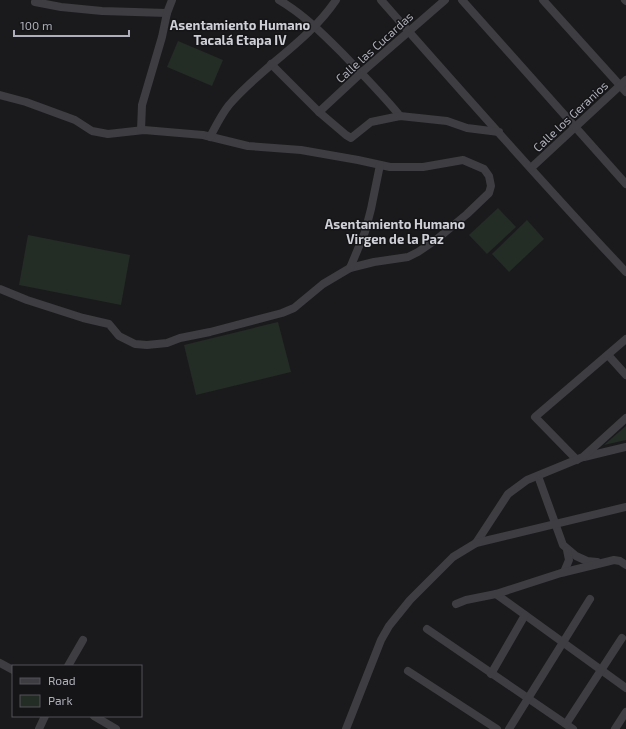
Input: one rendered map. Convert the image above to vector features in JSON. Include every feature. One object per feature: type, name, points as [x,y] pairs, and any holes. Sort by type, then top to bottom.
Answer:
[{"type":"street","points":[[141,130],[142,105],[162,37],[167,13],[172,0]]},
{"type":"street","points":[[279,0],[294,9],[314,27],[361,73],[400,116]]},
{"type":"street","points":[[210,137],[228,106],[271,64],[314,27],[336,0]]},
{"type":"street","points":[[381,0],[563,205],[624,266]]},
{"type":"street","name":"Calle las Cucardas","points":[[319,112],[408,31],[445,0]]},
{"type":"street","points":[[462,0],[626,184]]},
{"type":"street","points":[[543,0],[624,86]]},
{"type":"street","points":[[35,2],[61,7],[102,11],[167,13]]},
{"type":"street","points":[[271,64],[319,112],[351,138],[371,122],[400,116],[447,121],[467,128],[499,132]]},
{"type":"street","name":"Calle los Geranios","points":[[531,168],[624,86]]},
{"type":"street","points":[[0,95],[26,102],[75,120],[92,131],[108,134],[141,130],[176,132],[210,137],[248,146],[301,150],[390,167],[423,167],[463,160],[484,169],[489,176],[491,186],[489,193],[467,214],[437,239],[408,257],[374,262],[350,268],[323,284],[294,308],[282,313],[210,332],[180,338],[167,343],[147,345],[135,344],[118,336],[109,324],[83,318],[27,300],[0,289]]},
{"type":"street","points":[[350,268],[365,232],[380,165]]},
{"type":"street","points":[[580,458],[536,417],[626,339]]},
{"type":"street","points":[[608,355],[626,375]]},
{"type":"street","points":[[580,458],[626,418]]},
{"type":"street","points":[[476,542],[508,494],[527,480],[580,458],[626,447]]},
{"type":"street","points":[[538,476],[560,539],[567,550],[569,560],[564,572]]},
{"type":"street","points":[[346,729],[381,640],[393,621],[410,600],[453,557],[476,542],[555,525],[626,507]]},
{"type":"street","points":[[567,550],[587,561],[602,563]]},
{"type":"street","points":[[456,604],[466,600],[496,594],[564,572],[614,560],[620,561],[626,565]]},
{"type":"street","points":[[496,594],[626,688]]},
{"type":"street","points":[[509,729],[527,698],[590,600]]},
{"type":"street","points":[[491,674],[525,615]]},
{"type":"street","points":[[427,629],[569,727],[601,670],[622,638]]},
{"type":"street","points":[[69,665],[82,640]]},
{"type":"street","points":[[0,664],[12,670]]},
{"type":"street","points":[[408,671],[497,729]]},
{"type":"street","points":[[615,729],[626,712]]},
{"type":"street","points":[[39,729],[44,717]]},
{"type":"street","points":[[96,717],[116,729]]},
{"type":"green space","points":[[178,41],[223,60],[212,86],[167,67]]},
{"type":"green space","points":[[498,208],[516,227],[487,254],[469,235]]},
{"type":"green space","points":[[527,220],[544,239],[509,272],[492,254]]},
{"type":"green space","points":[[28,235],[130,255],[121,305],[19,285]]},
{"type":"green space","points":[[278,322],[291,372],[196,395],[184,345]]},
{"type":"green space","points":[[626,426],[626,440],[604,445]]},
{"type":"district","name":"Asentamiento Humano Tacalá Etapa IV","points":[[240,32]]},
{"type":"district","name":"Asentamiento Humano Virgen de la Paz","points":[[395,232]]}]
